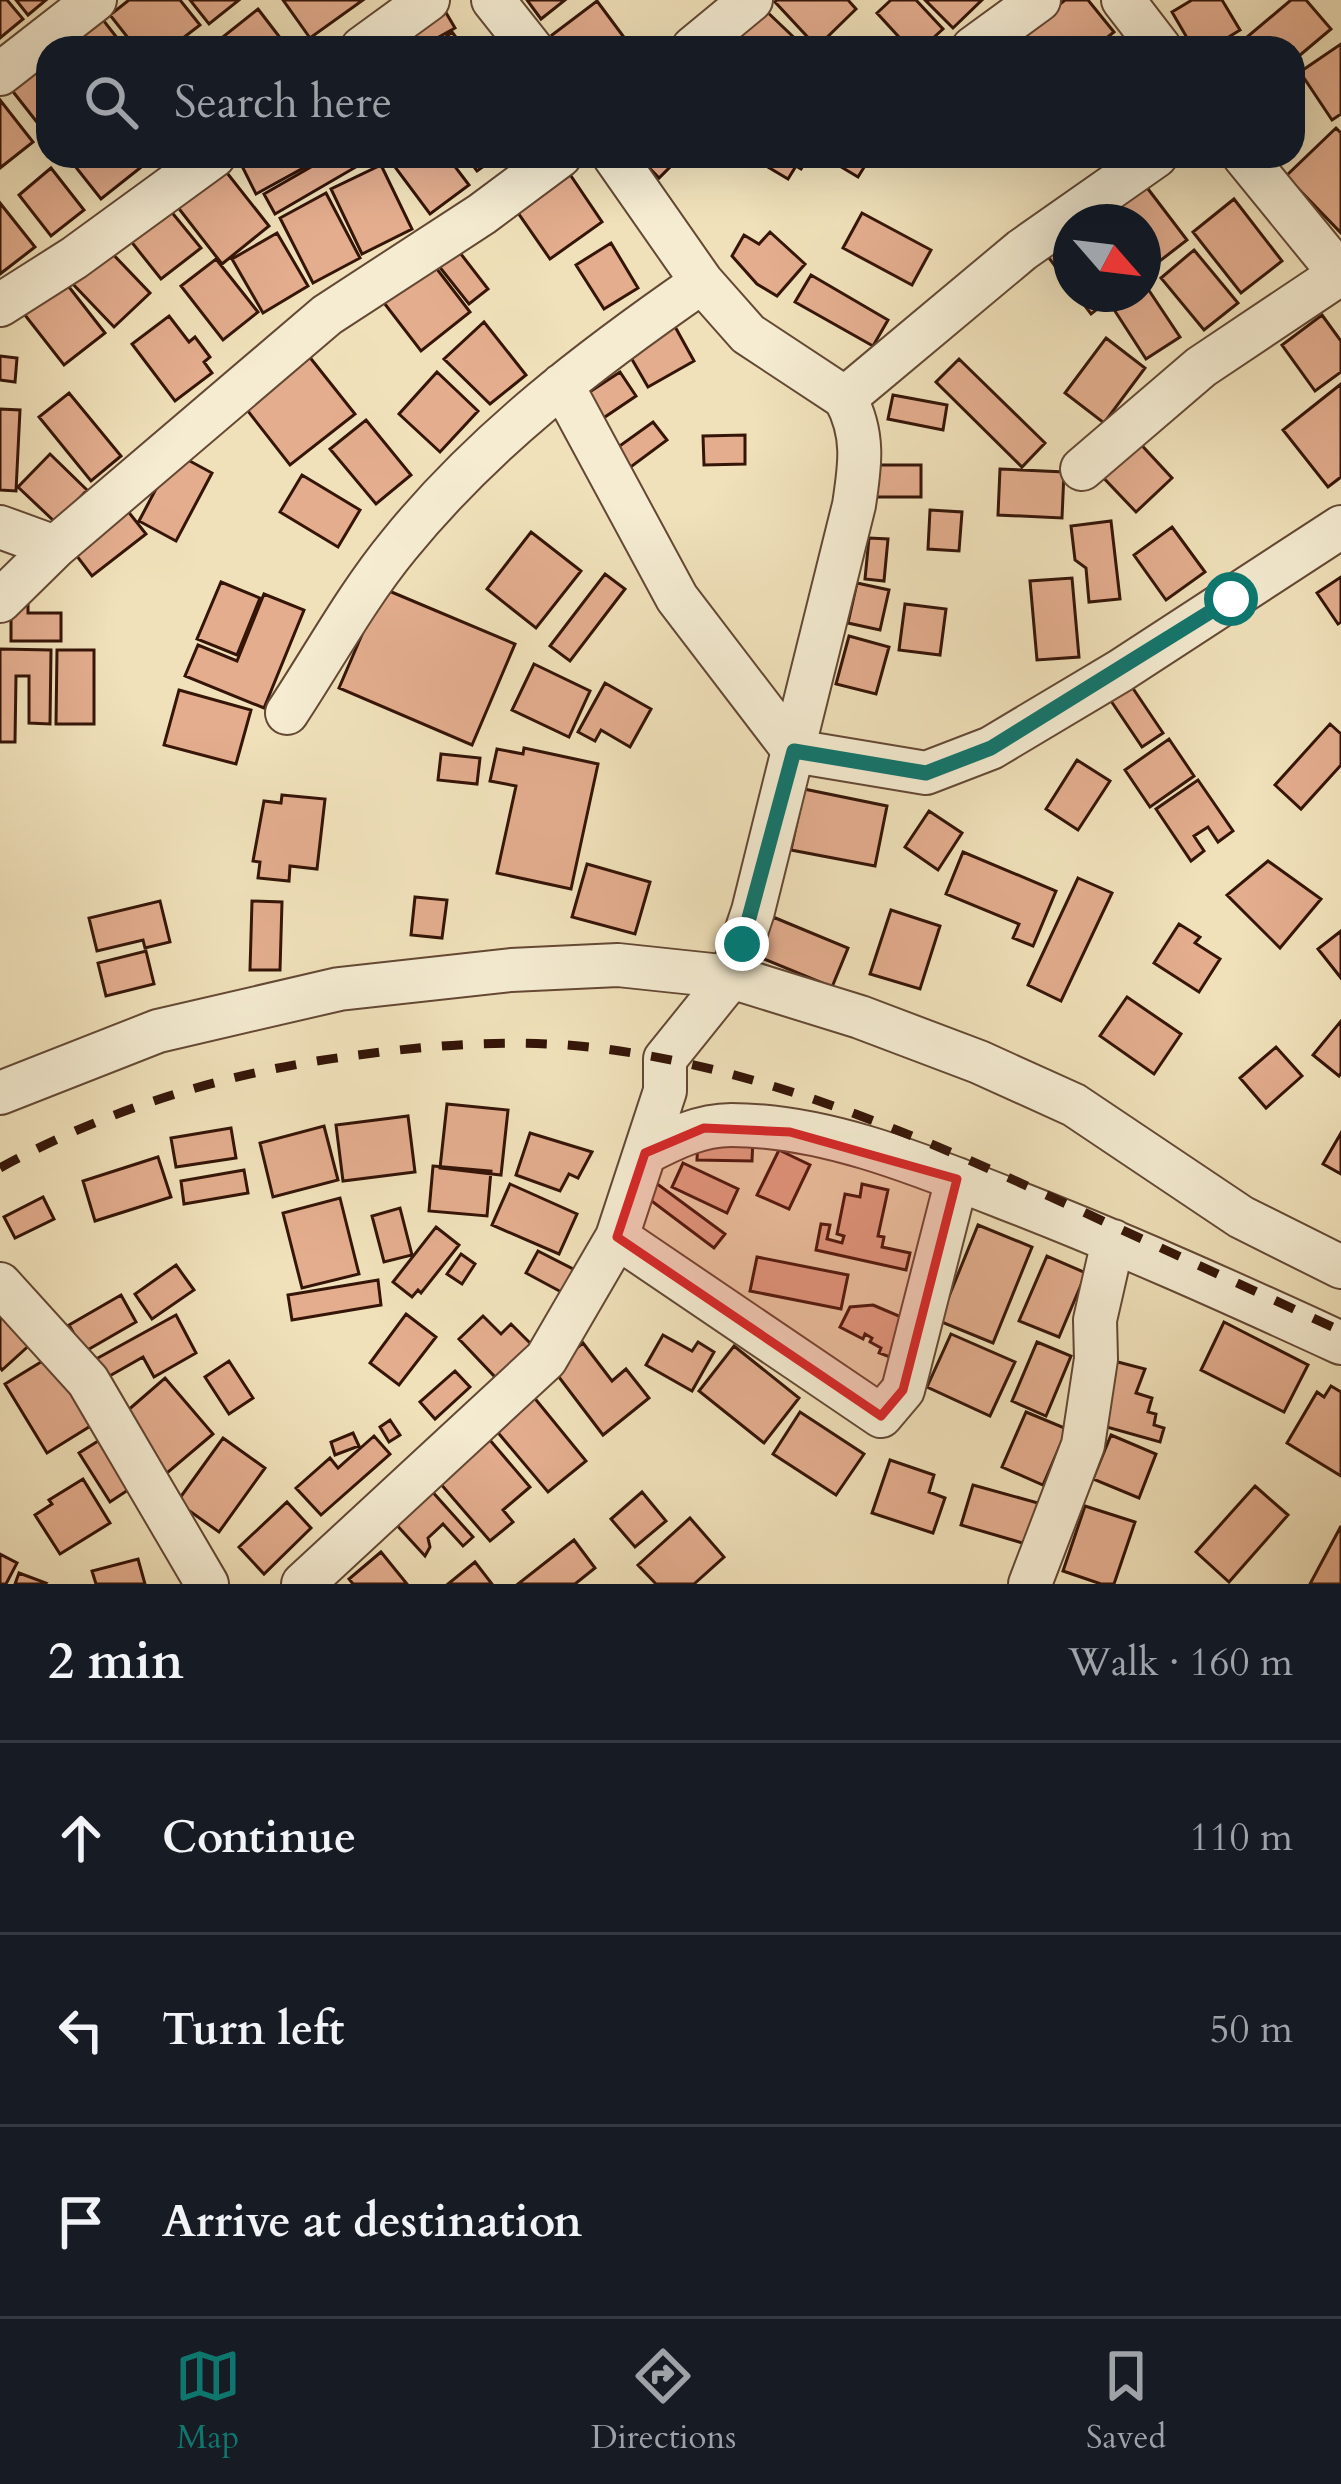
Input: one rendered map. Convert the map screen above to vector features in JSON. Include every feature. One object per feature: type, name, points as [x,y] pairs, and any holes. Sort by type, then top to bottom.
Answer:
[{"type":"street","points":[[49,36],[95,0]]},
{"type":"street","points":[[378,36],[428,0]]},
{"type":"street","points":[[493,0],[522,36]]},
{"type":"street","points":[[708,36],[751,0]]},
{"type":"street","points":[[990,36],[1039,0]]},
{"type":"street","points":[[1123,0],[1151,36]]},
{"type":"street","points":[[0,74],[36,46]]},
{"type":"street","points":[[0,305],[198,168]]},
{"type":"street","points":[[0,601],[55,547],[327,315],[544,168]]},
{"type":"street","points":[[303,1584],[546,1359],[617,1237],[665,1091],[665,1059],[730,977],[753,911],[854,505],[861,453],[856,419],[845,398],[748,334],[703,281],[623,168]]},
{"type":"street","points":[[845,398],[1022,250],[1139,168]]},
{"type":"street","points":[[1082,469],[1201,367],[1340,274],[1254,168]]},
{"type":"street","points":[[287,713],[398,546],[483,454],[562,385],[703,281]]},
{"type":"street","points":[[562,385],[677,598],[794,751],[926,773],[991,748],[1120,671],[1341,527]]},
{"type":"street","points":[[0,527],[55,547]]},
{"type":"street","points":[[0,1093],[158,1031],[339,989],[511,970],[618,965],[730,977],[860,1017],[979,1062],[1074,1105],[1241,1217],[1341,1267]]},
{"type":"street","points":[[645,1153],[704,1128],[731,1125],[875,1151],[1113,1241],[1341,1343]]},
{"type":"street","points":[[617,1237],[881,1416],[903,1390],[957,1179]]},
{"type":"street","points":[[1030,1584],[1082,1445],[1096,1359],[1095,1320],[1113,1241]]},
{"type":"street","points":[[0,1284],[88,1381],[207,1584]]},
{"type":"highlighted area","points":[[704,1128],[790,1132],[957,1179],[903,1390],[881,1416],[617,1237],[645,1153]]},
{"type":"building","points":[[0,0],[7,0],[23,19],[0,38]]},
{"type":"building","points":[[16,0],[46,0],[28,15]]},
{"type":"building","points":[[129,0],[180,0],[200,25],[186,36],[127,36],[110,15]]},
{"type":"building","points":[[190,0],[239,0],[209,24]]},
{"type":"building","points":[[283,0],[363,0],[313,36]]},
{"type":"building","points":[[527,0],[565,0],[541,19]]},
{"type":"building","points":[[848,0],[856,9],[828,36],[807,36],[775,2]]},
{"type":"building","points":[[891,0],[916,0],[943,29],[935,36],[898,36],[877,13]]},
{"type":"building","points":[[925,0],[982,0],[953,28]]},
{"type":"building","points":[[1065,0],[1088,0],[1114,32],[1109,36],[1021,36]]},
{"type":"building","points":[[1192,0],[1222,0],[1240,30],[1230,36],[1186,36],[1172,12]]},
{"type":"building","points":[[1291,0],[1306,0],[1331,29],[1305,51],[1305,36],[1248,36]]},
{"type":"building","points":[[597,1],[623,36],[553,36]]},
{"type":"building","points":[[442,6],[455,28],[441,36],[412,36],[406,26]]},
{"type":"building","points":[[763,8],[792,36],[741,36]]},
{"type":"building","points":[[258,9],[279,36],[224,36]]},
{"type":"building","points":[[96,11],[116,36],[70,36]]},
{"type":"building","points":[[1341,44],[1341,114],[1332,120],[1305,80],[1305,69]]},
{"type":"building","points":[[36,65],[36,121],[7,84]]},
{"type":"building","points":[[0,100],[33,142],[0,168]]},
{"type":"building","points":[[1336,128],[1341,133],[1341,233],[1286,176],[1294,168],[1305,168],[1305,158]]},
{"type":"building","points":[[51,168],[84,210],[51,236],[19,195]]},
{"type":"building","points":[[76,168],[140,168],[101,199]]},
{"type":"building","points":[[215,168],[223,168],[269,226],[222,264],[173,201]]},
{"type":"building","points":[[243,168],[303,168],[256,194]]},
{"type":"building","points":[[309,168],[354,168],[275,214],[264,194]]},
{"type":"building","points":[[382,168],[412,229],[362,254],[331,189]]},
{"type":"building","points":[[396,168],[456,168],[469,185],[430,214]]},
{"type":"building","points":[[649,168],[669,168],[659,178]]},
{"type":"building","points":[[769,168],[795,168],[788,179]]},
{"type":"building","points":[[843,168],[864,168],[858,177]]},
{"type":"building","points":[[567,170],[602,222],[550,259],[514,207]]},
{"type":"building","points":[[1142,181],[1160,204],[1112,204]]},
{"type":"building","points":[[326,193],[360,258],[313,283],[280,218]]},
{"type":"building","points":[[1234,199],[1282,261],[1241,293],[1193,232]]},
{"type":"building","points":[[0,203],[35,247],[0,274]]},
{"type":"building","points":[[165,204],[201,248],[161,279],[126,235]]},
{"type":"building","points":[[1161,206],[1187,240],[1161,260]]},
{"type":"building","points":[[862,213],[931,250],[912,285],[843,248]]},
{"type":"building","points":[[770,232],[805,264],[777,296],[757,284],[732,256],[744,235],[759,244]]},
{"type":"building","points":[[277,233],[308,286],[263,313],[232,259]]},
{"type":"building","points":[[447,236],[488,289],[469,304],[427,251]]},
{"type":"building","points":[[611,243],[638,288],[604,309],[576,265]]},
{"type":"building","points":[[106,247],[150,293],[114,327],[70,281]]},
{"type":"building","points":[[1194,250],[1238,303],[1204,330],[1161,278]]},
{"type":"building","points":[[216,259],[258,312],[223,340],[181,286]]},
{"type":"building","points":[[430,260],[470,312],[421,351],[381,299]]},
{"type":"building","points":[[811,275],[888,320],[873,346],[795,302]]},
{"type":"building","points":[[62,278],[105,333],[64,365],[21,310]]},
{"type":"building","points":[[1161,308],[1180,337],[1146,359],[1116,312]]},
{"type":"building","points":[[1322,315],[1341,341],[1341,372],[1315,391],[1282,345]]},
{"type":"building","points":[[169,316],[189,342],[195,337],[210,357],[204,362],[212,373],[175,401],[132,344]]},
{"type":"building","points":[[484,322],[526,375],[490,404],[444,359]]},
{"type":"building","points":[[673,323],[694,361],[648,387],[626,349]]},
{"type":"building","points":[[1106,338],[1145,368],[1104,423],[1065,393]]},
{"type":"building","points":[[308,355],[355,414],[290,465],[244,406]]},
{"type":"building","points":[[0,356],[17,358],[15,382],[0,380]]},
{"type":"building","points":[[959,359],[1045,443],[1022,467],[936,382]]},
{"type":"building","points":[[437,372],[478,411],[440,452],[399,414]]},
{"type":"building","points":[[620,372],[636,396],[593,425],[585,395]]},
{"type":"building","points":[[1341,384],[1341,477],[1328,487],[1283,430]]},
{"type":"building","points":[[69,393],[121,456],[91,481],[39,417]]},
{"type":"building","points":[[893,395],[947,405],[943,430],[888,419]]},
{"type":"building","points":[[0,409],[20,410],[16,491],[0,490]]},
{"type":"building","points":[[366,420],[411,475],[376,504],[330,449]]},
{"type":"building","points":[[653,422],[667,440],[628,469],[614,450]]},
{"type":"building","points":[[745,435],[745,464],[704,465],[703,436]]},
{"type":"building","points":[[1134,437],[1172,478],[1136,512],[1097,471]]},
{"type":"building","points":[[175,453],[212,473],[176,541],[139,521]]},
{"type":"building","points":[[50,454],[87,490],[56,523],[18,487]]},
{"type":"building","points":[[875,465],[921,465],[921,497],[876,497]]},
{"type":"building","points":[[1000,469],[1064,472],[1062,518],[998,515]]},
{"type":"building","points":[[302,475],[360,510],[338,547],[280,512]]},
{"type":"building","points":[[123,505],[146,534],[92,576],[70,547]]},
{"type":"building","points":[[930,510],[962,512],[959,551],[928,549]]},
{"type":"building","points":[[1111,521],[1120,599],[1089,602],[1086,568],[1075,560],[1071,526]]},
{"type":"building","points":[[1172,527],[1205,572],[1166,600],[1134,555]]},
{"type":"building","points":[[531,532],[581,571],[536,628],[487,589]]},
{"type":"building","points":[[869,538],[888,539],[884,581],[865,579]]},
{"type":"building","points":[[605,574],[625,589],[570,661],[550,646]]},
{"type":"building","points":[[1341,577],[1341,622],[1338,624],[1317,593]]},
{"type":"building","points":[[1072,578],[1079,657],[1037,660],[1030,581]]},
{"type":"building","points":[[221,582],[260,598],[237,655],[197,639]]},
{"type":"building","points":[[857,583],[889,590],[880,630],[848,623]]},
{"type":"building","points":[[382,588],[515,644],[472,745],[339,688]]},
{"type":"building","points":[[264,594],[304,610],[264,708],[185,676],[198,645],[237,661]]},
{"type":"building","points":[[11,599],[28,599],[28,613],[61,613],[61,641],[11,641]]},
{"type":"building","points":[[905,604],[946,609],[940,655],[899,650]]},
{"type":"building","points":[[849,636],[889,647],[876,694],[836,684]]},
{"type":"building","points":[[0,649],[51,650],[50,724],[29,723],[29,676],[16,676],[15,742],[0,742]]},
{"type":"building","points":[[57,650],[94,650],[94,724],[56,724]]},
{"type":"building","points":[[534,664],[590,691],[569,737],[512,710]]},
{"type":"building","points":[[605,683],[651,709],[630,747],[601,730],[595,741],[578,732]]},
{"type":"building","points":[[1130,684],[1163,733],[1142,747],[1109,698]]},
{"type":"building","points":[[179,690],[251,710],[236,764],[164,745]]},
{"type":"building","points":[[1330,724],[1341,734],[1341,765],[1301,809],[1275,785]]},
{"type":"building","points":[[1169,739],[1194,776],[1150,807],[1125,770]]},
{"type":"building","points":[[524,748],[598,764],[571,889],[497,873],[516,786],[490,781],[497,749],[523,754]]},
{"type":"building","points":[[441,754],[480,758],[477,784],[438,780]]},
{"type":"building","points":[[1077,760],[1110,781],[1078,830],[1046,809]]},
{"type":"building","points":[[1198,780],[1233,831],[1218,842],[1208,827],[1194,836],[1204,851],[1191,861],[1156,809]]},
{"type":"building","points":[[804,789],[887,806],[875,866],[791,850]]},
{"type":"building","points":[[282,795],[325,799],[317,869],[290,866],[289,881],[258,878],[260,862],[253,861],[264,801],[281,803]]},
{"type":"building","points":[[929,811],[962,833],[938,870],[905,847]]},
{"type":"building","points":[[963,852],[1056,891],[1033,946],[1013,938],[1019,924],[946,894]]},
{"type":"building","points":[[1268,861],[1321,899],[1280,948],[1227,895]]},
{"type":"building","points":[[587,864],[650,882],[635,934],[572,917]]},
{"type":"building","points":[[1078,878],[1112,893],[1061,1001],[1028,985]]},
{"type":"building","points":[[415,897],[447,900],[442,938],[411,935]]},
{"type":"building","points":[[160,901],[170,942],[145,948],[143,940],[97,951],[89,918]]},
{"type":"building","points":[[252,901],[282,902],[280,970],[250,970]]},
{"type":"building","points":[[891,910],[940,926],[920,989],[870,974]]},
{"type":"building","points":[[773,917],[848,948],[832,987],[757,956]]},
{"type":"building","points":[[1179,924],[1200,937],[1195,943],[1220,959],[1199,992],[1154,963]]},
{"type":"building","points":[[1341,931],[1341,978],[1318,949]]},
{"type":"building","points":[[146,951],[154,984],[106,996],[98,963]]},
{"type":"building","points":[[1127,997],[1181,1034],[1154,1074],[1100,1036]]},
{"type":"building","points":[[1341,1021],[1341,1073],[1339,1076],[1313,1055]]},
{"type":"building","points":[[1276,1047],[1302,1076],[1266,1108],[1240,1078]]},
{"type":"building","points":[[447,1104],[508,1110],[501,1175],[440,1168]]},
{"type":"building","points":[[408,1116],[415,1172],[343,1181],[336,1125]]},
{"type":"building","points":[[324,1126],[338,1180],[273,1197],[260,1143]]},
{"type":"building","points":[[231,1128],[236,1158],[176,1167],[171,1138]]},
{"type":"building","points":[[530,1133],[592,1152],[578,1178],[569,1174],[560,1191],[516,1175]]},
{"type":"building","points":[[1341,1133],[1341,1174],[1323,1164]]},
{"type":"building","points":[[698,1136],[753,1138],[752,1161],[697,1160]]},
{"type":"building","points":[[779,1150],[810,1165],[789,1209],[757,1195]]},
{"type":"building","points":[[158,1157],[171,1197],[95,1221],[83,1181]]},
{"type":"building","points":[[683,1163],[738,1189],[727,1213],[672,1187]]},
{"type":"building","points":[[433,1166],[491,1171],[487,1216],[429,1211]]},
{"type":"building","points":[[244,1170],[248,1193],[184,1204],[181,1181]]},
{"type":"building","points":[[656,1183],[725,1234],[714,1248],[645,1196]]},
{"type":"building","points":[[510,1184],[577,1214],[559,1254],[492,1225]]},
{"type":"building","points":[[862,1184],[888,1190],[878,1236],[884,1237],[882,1247],[910,1253],[906,1270],[816,1250],[821,1224],[830,1225],[827,1239],[842,1243],[844,1236],[837,1234],[845,1194],[860,1197]]},
{"type":"building","points":[[43,1197],[54,1219],[15,1238],[4,1217]]},
{"type":"building","points":[[340,1198],[359,1274],[302,1288],[283,1213]]},
{"type":"building","points":[[400,1208],[412,1255],[384,1262],[372,1216]]},
{"type":"building","points":[[978,1225],[1032,1247],[993,1343],[939,1321]]},
{"type":"building","points":[[436,1227],[459,1245],[421,1293],[418,1290],[412,1297],[393,1282]]},
{"type":"building","points":[[538,1251],[577,1271],[565,1294],[526,1273]]},
{"type":"building","points":[[461,1254],[475,1264],[462,1284],[447,1274]]},
{"type":"building","points":[[1047,1256],[1086,1273],[1059,1337],[1019,1321]]},
{"type":"building","points":[[757,1257],[848,1275],[841,1309],[750,1291]]},
{"type":"building","points":[[176,1265],[194,1290],[152,1319],[135,1294]]},
{"type":"building","points":[[378,1280],[381,1305],[292,1320],[288,1295]]},
{"type":"building","points":[[121,1295],[136,1322],[84,1352],[69,1325]]},
{"type":"building","points":[[0,1302],[34,1341],[2,1370],[0,1367]]},
{"type":"building","points":[[873,1305],[913,1322],[898,1360],[879,1353],[881,1348],[865,1334],[863,1339],[840,1327],[850,1307]]},
{"type":"building","points":[[406,1314],[436,1337],[399,1385],[370,1363]]},
{"type":"building","points":[[176,1315],[196,1353],[154,1377],[143,1357],[106,1378],[96,1359]]},
{"type":"building","points":[[483,1316],[501,1334],[511,1324],[531,1344],[496,1378],[459,1339]]},
{"type":"building","points":[[1224,1322],[1308,1365],[1284,1412],[1201,1370]]},
{"type":"building","points":[[951,1334],[1015,1362],[990,1416],[927,1387]]},
{"type":"building","points":[[663,1335],[692,1351],[698,1342],[714,1352],[692,1391],[646,1365]]},
{"type":"building","points":[[1037,1342],[1071,1356],[1046,1416],[1012,1401]]},
{"type":"building","points":[[583,1343],[612,1381],[626,1369],[649,1398],[603,1435],[552,1368]]},
{"type":"building","points":[[734,1346],[799,1398],[764,1443],[699,1391]]},
{"type":"building","points":[[54,1354],[97,1422],[47,1453],[5,1384]]},
{"type":"building","points":[[229,1361],[253,1398],[229,1414],[205,1377]]},
{"type":"building","points":[[1114,1361],[1145,1369],[1136,1393],[1152,1398],[1148,1412],[1156,1414],[1154,1425],[1164,1428],[1160,1442],[1096,1424]]},
{"type":"building","points":[[455,1371],[470,1387],[435,1419],[420,1402]]},
{"type":"building","points":[[165,1378],[213,1434],[167,1473],[119,1418]]},
{"type":"building","points":[[1331,1386],[1341,1392],[1341,1476],[1287,1443],[1317,1392],[1324,1397]]},
{"type":"building","points":[[528,1390],[586,1461],[548,1492],[489,1422]]},
{"type":"building","points":[[800,1412],[864,1454],[836,1495],[773,1454]]},
{"type":"building","points":[[1026,1412],[1067,1429],[1043,1485],[1002,1467]]},
{"type":"building","points":[[390,1420],[400,1435],[389,1442],[380,1427]]},
{"type":"building","points":[[353,1433],[359,1446],[335,1455],[331,1442]]},
{"type":"building","points":[[1111,1435],[1156,1454],[1139,1498],[1093,1479]]},
{"type":"building","points":[[106,1436],[137,1484],[110,1502],[79,1453]]},
{"type":"building","points":[[374,1436],[390,1454],[321,1515],[296,1488],[330,1458],[338,1468]]},
{"type":"building","points":[[223,1438],[265,1468],[219,1532],[177,1502]]},
{"type":"building","points":[[489,1439],[530,1487],[503,1510],[513,1522],[490,1541],[439,1482]]},
{"type":"building","points":[[890,1460],[934,1475],[929,1492],[945,1498],[933,1533],[872,1513]]},
{"type":"building","points":[[83,1479],[110,1523],[60,1554],[35,1515]]},
{"type":"building","points":[[973,1485],[1038,1503],[1026,1544],[961,1525]]},
{"type":"building","points":[[1255,1486],[1288,1515],[1229,1582],[1196,1552]]},
{"type":"building","points":[[429,1488],[473,1537],[463,1546],[443,1524],[428,1538],[425,1556],[393,1521]]},
{"type":"building","points":[[642,1492],[666,1521],[635,1547],[611,1519]]},
{"type":"building","points":[[287,1502],[311,1528],[264,1574],[239,1547]]},
{"type":"building","points":[[1085,1506],[1135,1522],[1114,1584],[1063,1571]]},
{"type":"building","points":[[690,1518],[724,1557],[694,1584],[656,1584],[638,1565]]},
{"type":"building","points":[[1341,1526],[1341,1584],[1310,1584]]},
{"type":"building","points":[[574,1540],[595,1568],[575,1584],[518,1584]]},
{"type":"building","points":[[381,1552],[407,1584],[353,1584],[349,1579]]},
{"type":"building","points":[[0,1554],[17,1563],[6,1584],[0,1584]]},
{"type":"building","points":[[138,1559],[145,1584],[96,1584],[92,1571]]},
{"type":"building","points":[[475,1562],[492,1584],[448,1584]]},
{"type":"building","points":[[19,1573],[46,1583],[15,1584]]},
{"type":"railway","points":[[0,1168],[81,1128],[167,1097],[255,1073],[432,1047],[579,1046],[709,1068],[835,1106],[1018,1182],[1341,1331]]},
{"type":"route","points":[[742,944],[794,751],[926,773],[991,748],[1231,599]]}]
